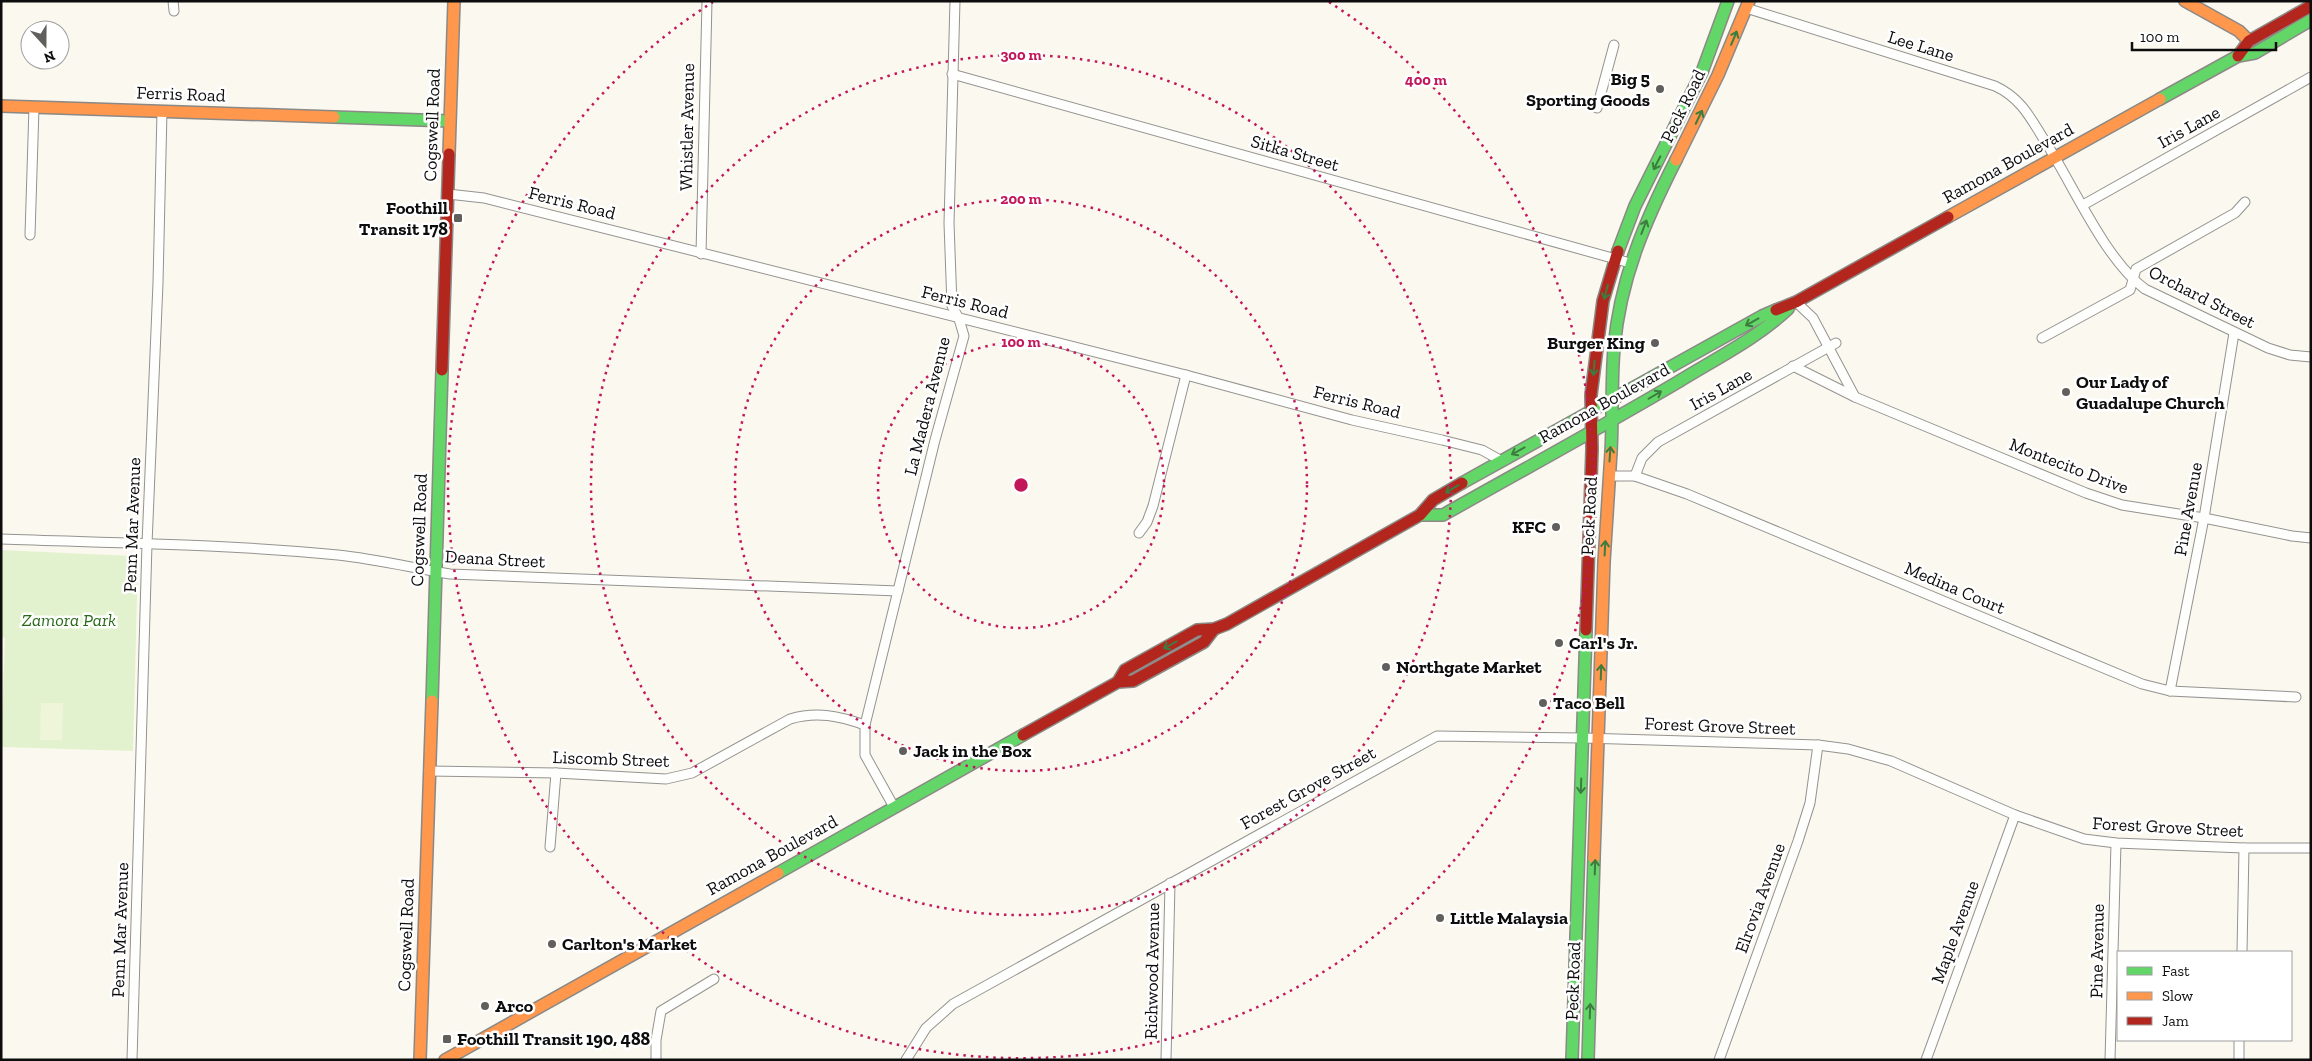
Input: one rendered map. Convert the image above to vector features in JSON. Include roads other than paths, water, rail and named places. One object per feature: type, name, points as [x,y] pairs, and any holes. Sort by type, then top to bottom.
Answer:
[{"type":"main road","name":"Cogswell Road","points":[[420,1060],[434,572],[454,1]]},
{"type":"main road","name":"Peck Road","points":[[1572,1060],[1588,575],[1591,410],[1596,347],[1604,301],[1615,258],[1635,206],[1702,72],[1728,1]]},
{"type":"main road","points":[[2185,1],[2239,31],[2249,41]]},
{"type":"main road","name":"Peck Road","points":[[1588,1060],[1604,576],[1613,418],[1614,348],[1630,263],[1650,212],[1701,112],[1748,5]]},
{"type":"main road","name":"Ramona Boulevard","points":[[2238,56],[2249,41],[2311,6]]},
{"type":"main road","name":"Ramona Boulevard","points":[[445,1060],[1118,682],[1134,681],[1204,642],[1214,629],[1420,516],[1433,500],[1500,460],[1762,316],[1796,302],[2238,56],[2255,53],[2311,20]]},
{"type":"main road","name":"Ferris Road","points":[[1,106],[450,121]]},
{"type":"main road","name":"Ramona Boulevard","points":[[1420,516],[1443,515],[1768,328],[1796,302]]},
{"type":"main road","points":[[1588,575],[1604,576]]},
{"type":"main road","points":[[1576,915],[1593,916]]},
{"type":"street","name":"Whistler Avenue","points":[[701,254],[706,1]]},
{"type":"street","name":"La Madera Avenue","points":[[894,807],[865,755],[865,725],[964,336],[959,319],[952,306],[949,223],[955,1]]},
{"type":"street","name":"Lee Lane","points":[[1748,5],[1995,86],[2010,93],[2032,120],[2055,157]]},
{"type":"street","points":[[1597,108],[1614,45]]},
{"type":"street","name":"Sitka Street","points":[[952,74],[1630,263]]},
{"type":"street","name":"Iris Lane","points":[[2083,205],[2311,77]]},
{"type":"street","points":[[30,235],[34,107]]},
{"type":"street","name":"Penn Mar Avenue","points":[[132,1060],[162,111]]},
{"type":"street","name":"Orchard Street","points":[[2055,157],[2108,247],[2133,279],[2145,289],[2268,348],[2290,355],[2311,358]]},
{"type":"street","name":"Ferris Road","points":[[448,194],[484,198],[1186,375],[1352,420],[1482,450],[1500,460]]},
{"type":"street","points":[[2042,338],[2130,290],[2136,269],[2235,213],[2245,202]]},
{"type":"street","points":[[1796,302],[1813,318],[1832,345],[1855,397]]},
{"type":"street","name":"Pine Avenue","points":[[2170,691],[2204,518],[2234,333]]},
{"type":"street","name":"Iris Lane","points":[[1635,476],[1642,458],[1658,442],[1832,345]]},
{"type":"street","name":"Montecito Drive","points":[[1793,366],[1855,397],[2086,493],[2122,505],[2311,538]]},
{"type":"street","points":[[1139,533],[1147,522],[1153,506],[1186,375]]},
{"type":"street","name":"Medina Court","points":[[1609,476],[1635,476],[1696,498],[2142,684],[2170,691],[2296,697]]},
{"type":"street","name":"Deana Street","points":[[1,538],[307,552],[403,565],[450,574],[898,591]]},
{"type":"street","name":"Liscomb Street","points":[[429,771],[556,773],[666,779],[692,773],[790,720],[806,715],[838,716],[865,725]]},
{"type":"street","name":"Forest Grove Street","points":[[906,1060],[926,1028],[953,1004],[1436,736],[1599,738],[1818,745],[1848,749],[1891,761],[2015,815],[2084,839],[2116,843],[2244,848],[2311,848]]},
{"type":"street","name":"Elrovia Avenue","points":[[1719,1060],[1810,803],[1818,745]]},
{"type":"street","points":[[550,847],[556,773]]},
{"type":"street","name":"Maple Avenue","points":[[1926,1060],[2015,815]]},
{"type":"street","name":"Pine Avenue","points":[[2110,1060],[2116,843]]},
{"type":"street","points":[[2242,951],[2244,848]]},
{"type":"street","name":"Richwood Avenue","points":[[1166,1060],[1170,883]]},
{"type":"street","points":[[656,1060],[656,1040],[661,1010],[714,979]]},
{"type":"street","points":[[2239,1041],[2239,1060]]},
{"type":"place","name":"Big 5 Sporting Goods","points":[[1660,89]]},
{"type":"place","name":"Foothill Transit 178","points":[[458,218]]},
{"type":"place","name":"Burger King","points":[[1655,343]]},
{"type":"place","name":"Our Lady of Guadalupe Church","points":[[2066,392]]},
{"type":"place","name":"KFC","points":[[1556,527]]},
{"type":"place","name":"Carl's Jr.","points":[[1559,643]]},
{"type":"place","name":"Northgate Market","points":[[1386,667]]},
{"type":"place","name":"Taco Bell","points":[[1543,703]]},
{"type":"place","name":"Jack in the Box","points":[[903,751]]},
{"type":"place","name":"Little Malaysia","points":[[1440,918]]},
{"type":"place","name":"Carlton's Market","points":[[552,944]]},
{"type":"place","name":"Arco","points":[[485,1006]]},
{"type":"place","name":"Foothill Transit 190, 488","points":[[447,1039]]},
{"type":"park label","name":"Zamora Park","points":[[69,620]]}]
